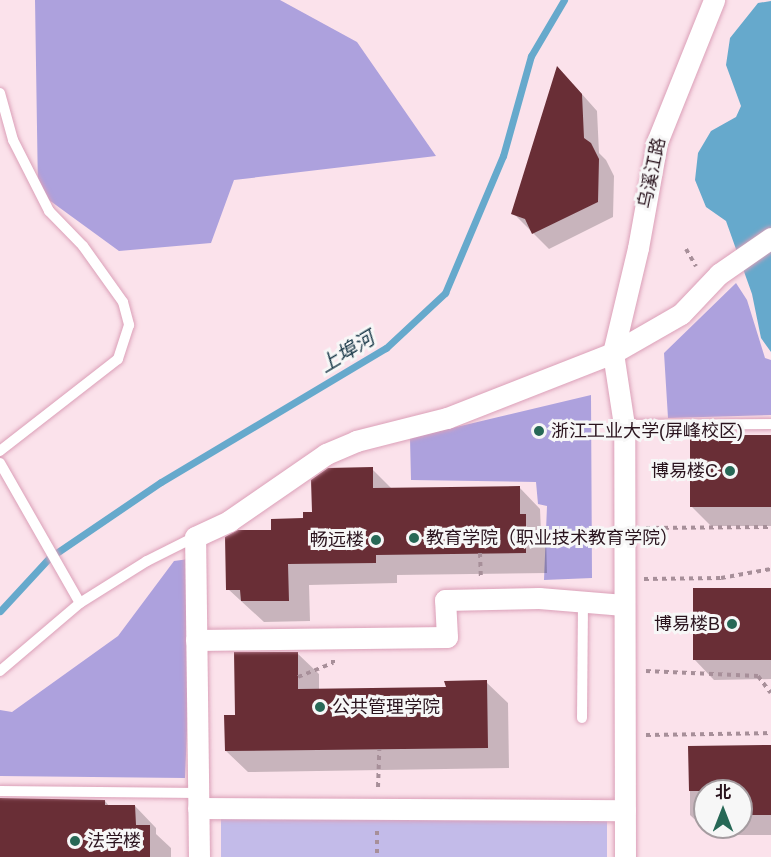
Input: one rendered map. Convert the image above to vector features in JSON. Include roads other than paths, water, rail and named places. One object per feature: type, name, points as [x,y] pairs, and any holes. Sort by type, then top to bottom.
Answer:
[{"type":"street","name":"乌溪江路","points":[[613,353],[638,248],[657,142],[714,0]]},
{"type":"street","points":[[199,857],[195,537],[229,521],[326,454],[346,445],[447,418],[613,353],[681,314],[719,274],[771,238]]},
{"type":"street","points":[[613,353],[624,425],[625,857]]},
{"type":"street","points":[[196,639],[447,637],[445,600],[540,598],[624,605]]},
{"type":"street","points":[[198,800],[377,809],[625,810]]},
{"type":"lane","points":[[0,93],[13,140],[49,211],[83,246],[123,302],[129,326],[118,359],[0,451]]},
{"type":"lane","points":[[624,425],[771,424]]},
{"type":"lane","points":[[0,463],[80,603]]},
{"type":"lane","points":[[0,671],[80,603],[147,561],[195,537]]},
{"type":"lane","points":[[582,718],[583,602]]},
{"type":"lane","points":[[0,791],[198,800]]},
{"type":"water","points":[[771,1],[771,352],[761,338],[752,294],[726,221],[706,207],[695,180],[698,153],[711,131],[736,117],[741,106],[726,65],[730,38],[758,3]]},
{"type":"waterway","name":"上埠河","points":[[0,611],[49,558],[161,482],[386,348],[445,293],[503,156],[531,56],[564,0]]},
{"type":"place","name":"浙江工业大学(屏峰校区)","points":[[539,431]]},
{"type":"place","name":"博易楼C","points":[[730,471]]},
{"type":"place","name":"教育学院（职业技术教育学院）","points":[[414,538]]},
{"type":"place","name":"畅远楼","points":[[376,540]]},
{"type":"place","name":"博易楼B","points":[[732,624]]},
{"type":"place","name":"公共管理学院","points":[[320,707]]},
{"type":"place","name":"法学楼","points":[[75,841]]}]
